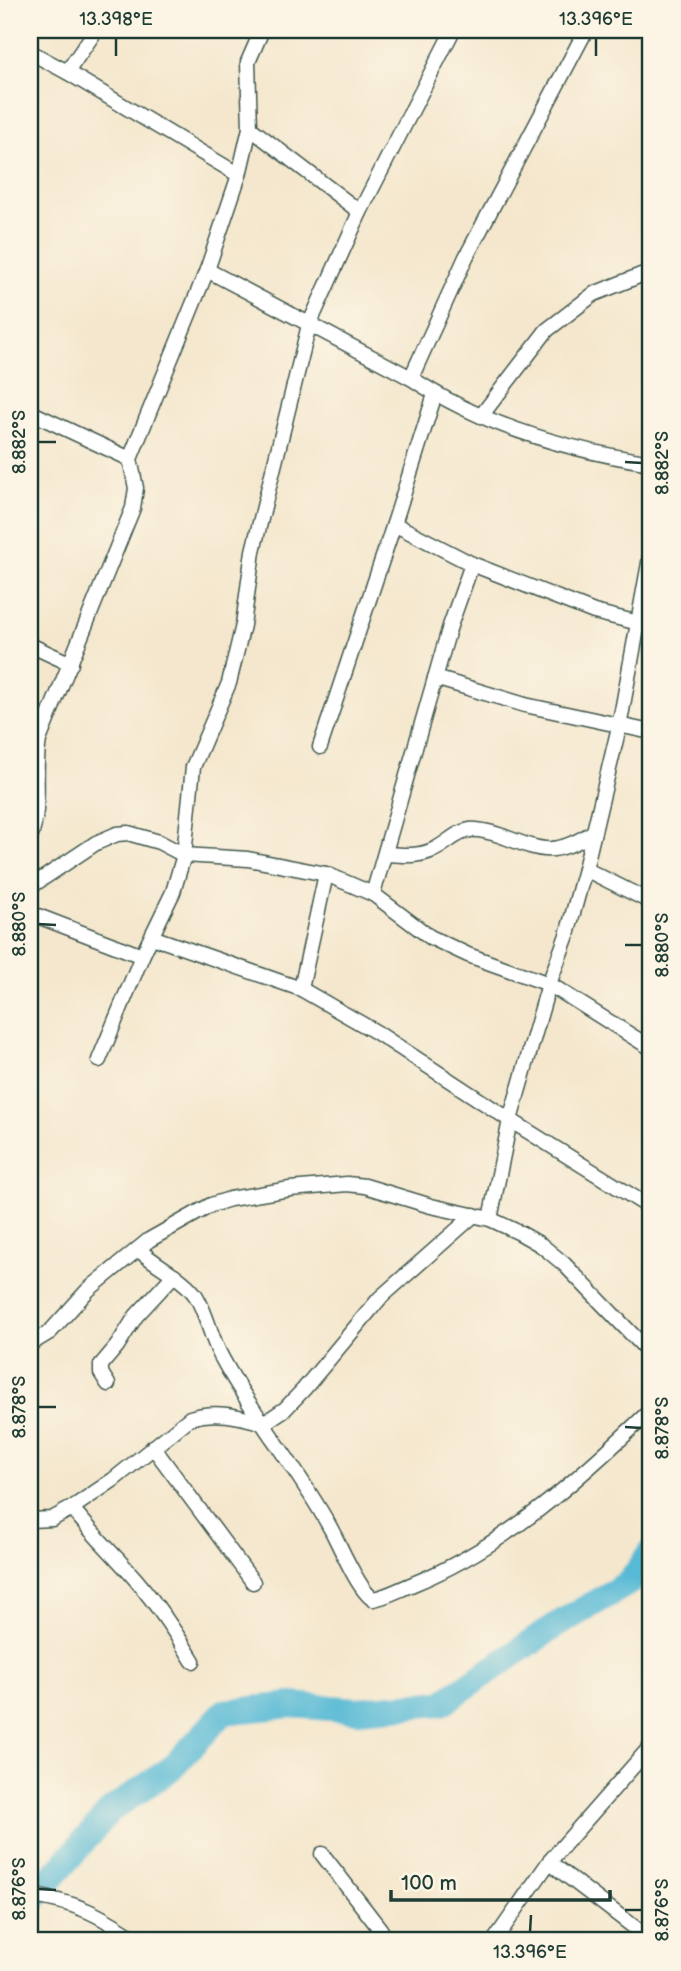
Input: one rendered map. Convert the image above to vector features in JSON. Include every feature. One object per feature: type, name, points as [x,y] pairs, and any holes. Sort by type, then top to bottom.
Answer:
[{"type":"street","points":[[67,72],[96,30]]},
{"type":"street","points":[[30,838],[34,827],[38,740],[133,508],[136,488],[130,460],[207,270],[239,175],[250,128],[248,62],[262,30]]},
{"type":"street","points":[[99,1060],[142,956],[173,892],[184,855],[193,767],[229,683],[243,625],[253,551],[309,325],[360,212],[453,30]]},
{"type":"street","points":[[411,378],[466,257],[586,30]]},
{"type":"street","points":[[30,52],[239,175]]},
{"type":"street","points":[[250,128],[360,212]]},
{"type":"street","points":[[207,270],[411,378],[435,394],[481,416],[542,438],[610,457],[651,463]]},
{"type":"street","points":[[481,416],[547,331],[594,294],[651,271]]},
{"type":"street","points":[[320,747],[435,394]]},
{"type":"street","points":[[30,412],[130,460]]},
{"type":"street","points":[[394,524],[472,564],[594,612],[639,623]]},
{"type":"street","points":[[490,1219],[510,1120],[585,869],[619,727],[651,552]]},
{"type":"street","points":[[373,894],[435,678],[472,564]]},
{"type":"street","points":[[30,645],[71,664]]},
{"type":"street","points":[[435,678],[525,705],[651,732]]},
{"type":"street","points":[[385,854],[415,855],[434,850],[452,836],[471,830],[495,834],[531,847],[553,850],[572,845],[592,833]]},
{"type":"street","points":[[30,887],[96,843],[117,834],[128,833],[184,855],[248,859],[326,874],[373,894],[430,937],[468,955],[549,984],[651,1048]]},
{"type":"street","points":[[585,869],[651,902]]},
{"type":"street","points":[[301,989],[326,874]]},
{"type":"street","points":[[30,913],[142,956]]},
{"type":"street","points":[[152,937],[301,989],[376,1032],[651,1208]]},
{"type":"street","points":[[30,1344],[50,1332],[88,1290],[138,1250],[171,1226],[211,1205],[258,1194],[347,1184],[365,1186],[431,1206],[490,1219],[541,1245],[564,1264],[651,1354]]},
{"type":"street","points":[[30,1520],[52,1519],[72,1508],[113,1480],[190,1418],[216,1413],[264,1423],[285,1409],[380,1298],[474,1215]]},
{"type":"street","points":[[138,1250],[174,1275],[195,1295],[224,1362],[329,1525],[363,1590],[373,1599],[435,1575],[511,1531],[582,1475],[651,1410]]},
{"type":"street","points":[[108,1384],[101,1373],[101,1365],[136,1316],[174,1275]]},
{"type":"street","points":[[153,1447],[253,1582]]},
{"type":"street","points":[[72,1508],[136,1580],[193,1661]]},
{"type":"street","points":[[497,1940],[549,1862],[651,1746]]},
{"type":"street","points":[[322,1854],[387,1941]]},
{"type":"street","points":[[549,1862],[651,1940]]},
{"type":"street","points":[[30,1896],[87,1909],[139,1941]]},
{"type":"waterway","points":[[30,1906],[111,1810],[172,1768],[224,1712],[291,1705],[358,1710],[442,1703],[555,1626],[630,1582],[651,1552]]}]
